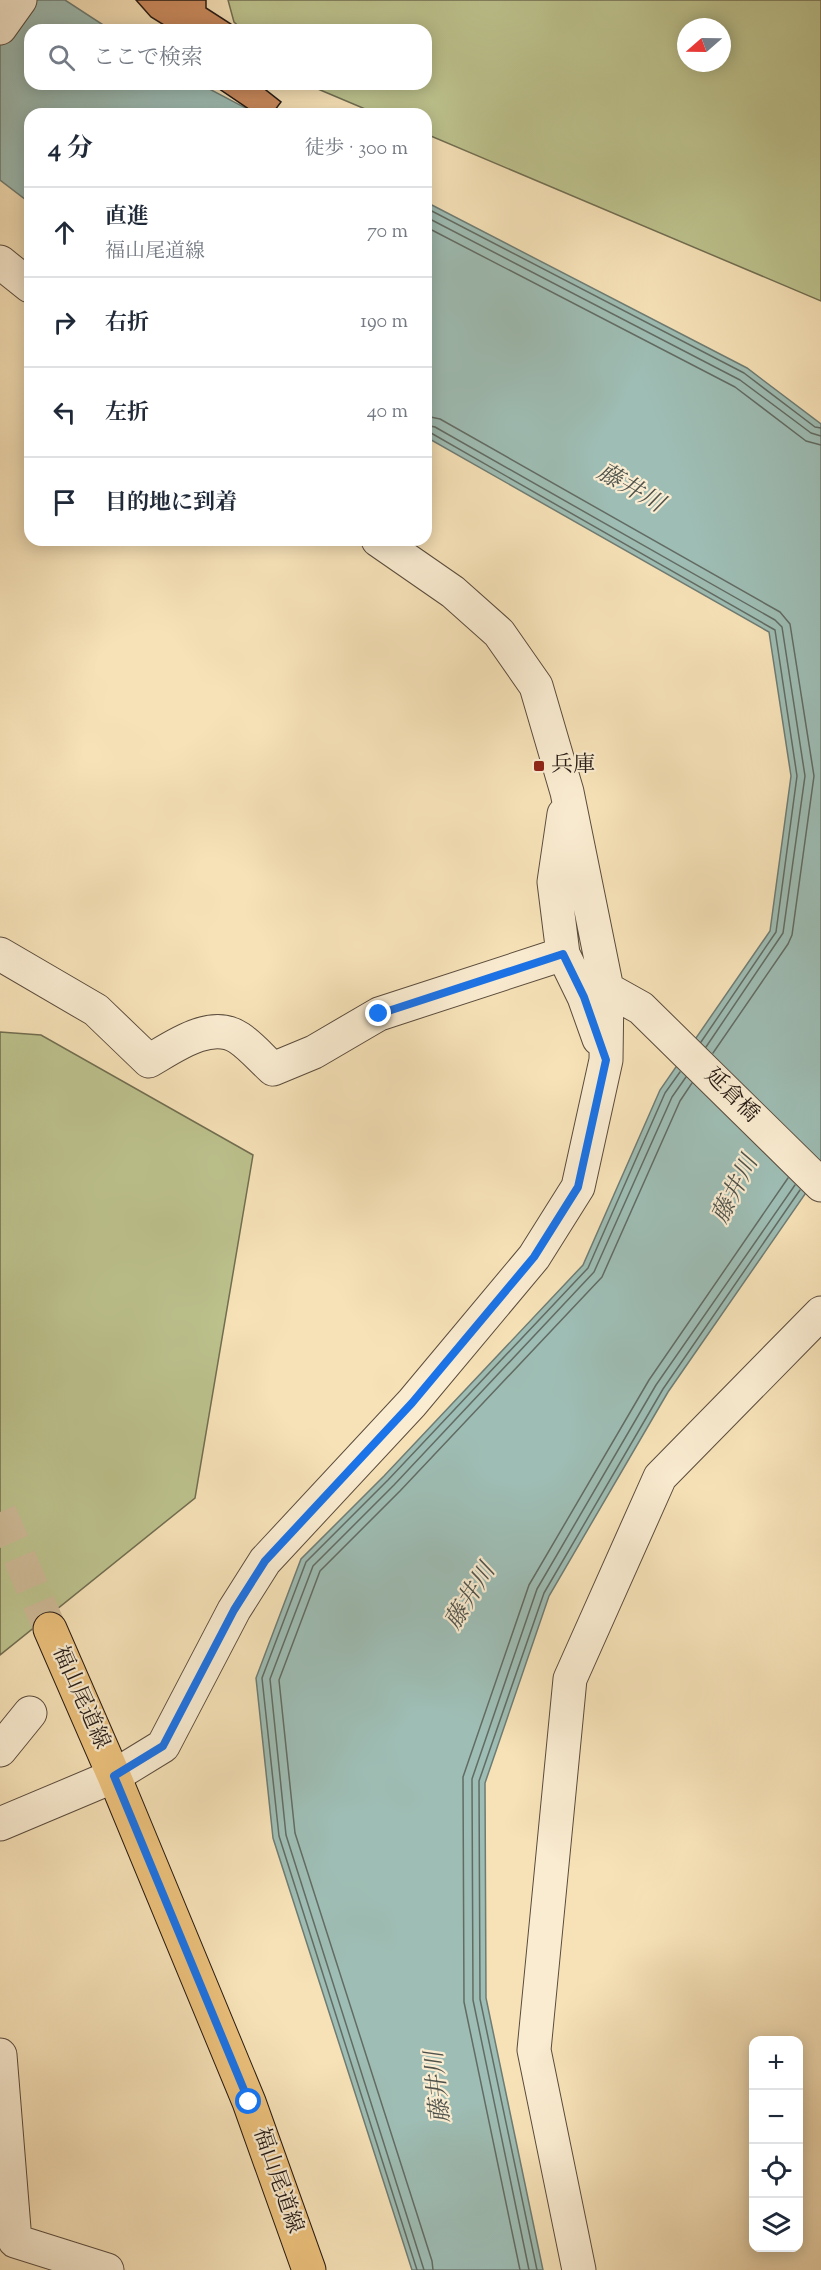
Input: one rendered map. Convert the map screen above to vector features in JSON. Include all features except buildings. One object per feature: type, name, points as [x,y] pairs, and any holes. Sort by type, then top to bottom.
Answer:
[{"type":"main road","name":"福山尾道線","points":[[50,1629],[114,1776],[249,2102],[309,2270]]},
{"type":"street","points":[[0,28],[20,0]]},
{"type":"street","points":[[0,262],[24,281]]},
{"type":"street","points":[[0,1824],[114,1776],[163,1746],[234,1610],[265,1561],[412,1403],[534,1257],[578,1187],[606,1060],[607,989],[567,792],[536,686],[499,633],[453,592],[387,546]]},
{"type":"street","points":[[567,792],[554,882],[563,954],[584,997],[606,1060]]},
{"type":"street","points":[[0,954],[96,1010],[149,1061],[180,1042],[212,1031],[237,1036],[273,1069],[314,1052],[379,1014],[563,954]]},
{"type":"street","name":"延倉橋","points":[[607,989],[641,1008],[821,1185]]},
{"type":"street","points":[[579,2270],[534,2050],[570,1679],[660,1477],[821,1313]]},
{"type":"street","points":[[0,1750],[30,1713]]},
{"type":"street","points":[[0,2055],[15,2241],[107,2270]]},
{"type":"green space","points":[[228,0],[821,0],[821,301],[432,137],[432,108],[363,108],[320,90],[432,90],[432,24],[236,24]]},
{"type":"green space","points":[[0,1032],[41,1035],[253,1155],[195,1498],[0,1655]]},
{"type":"water","points":[[0,0],[65,0],[102,24],[24,24],[24,90],[211,90],[246,108],[24,108],[24,198],[0,180]]},
{"type":"water","name":"藤井川","points":[[432,205],[747,368],[821,424],[821,1171],[668,1392],[549,1596],[485,1783],[486,1998],[543,2270],[412,2270],[273,1838],[256,1678],[301,1559],[384,1476],[583,1265],[660,1090],[770,931],[791,776],[769,632],[432,440]]},
{"type":"tunnel","points":[[0,1512],[50,1629]]},
{"type":"place","name":"兵庫","points":[[539,766]]},
{"type":"route","points":[[249,2102],[114,1776],[163,1746],[234,1610],[265,1561],[412,1403],[534,1257],[578,1187],[606,1060],[584,997],[563,954],[379,1014]]}]
